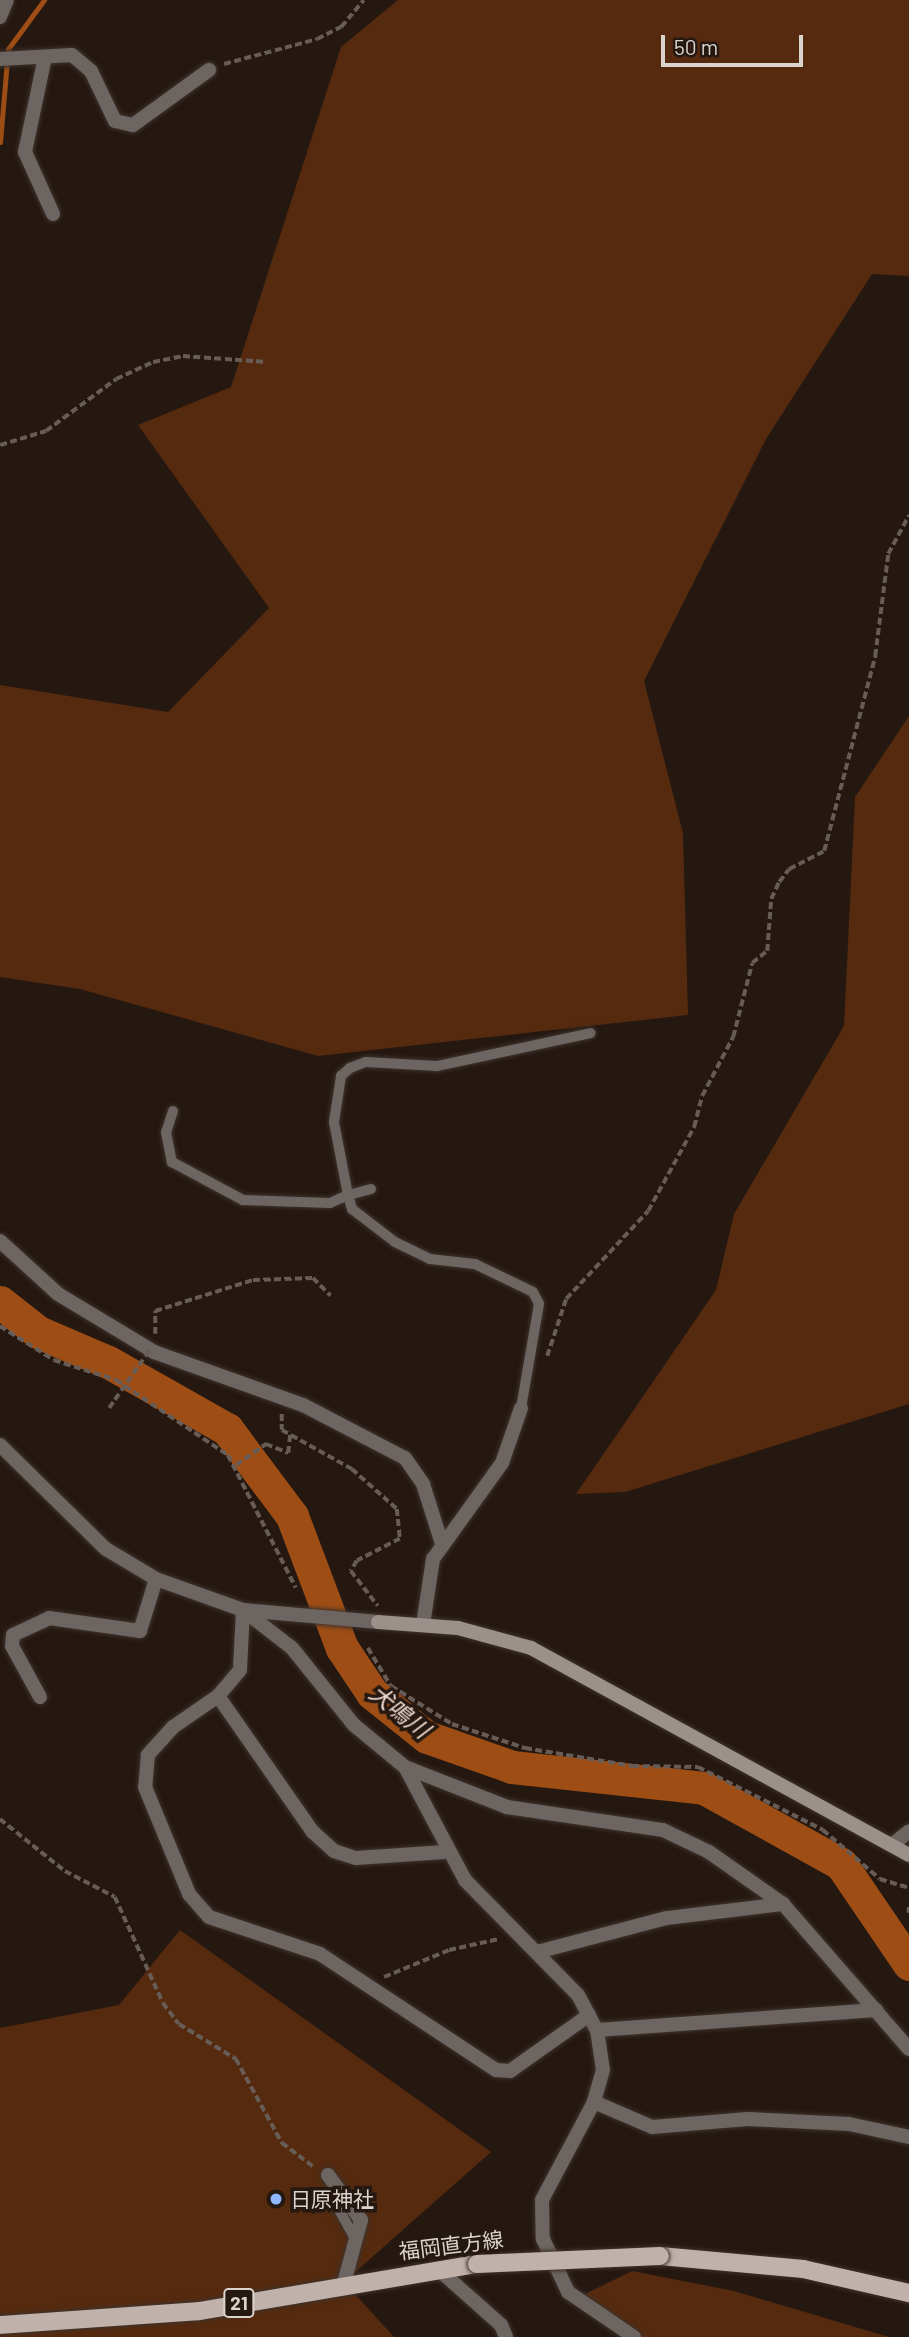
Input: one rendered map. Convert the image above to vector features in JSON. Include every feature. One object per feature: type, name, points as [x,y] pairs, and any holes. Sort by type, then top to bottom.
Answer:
[{"type":"main road","name":"福岡直方線","points":[[0,2325],[199,2311],[344,2283],[477,2264],[660,2256],[789,2267],[909,2293]]},
{"type":"street","points":[[0,17],[7,0]]},
{"type":"street","points":[[7,59],[72,55],[84,63],[115,121],[133,125],[209,70]]},
{"type":"street","points":[[45,57],[25,152],[53,214]]},
{"type":"street","points":[[0,1241],[58,1294],[150,1349],[221,1371],[281,1400],[329,1417],[416,1467],[442,1544]]},
{"type":"street","points":[[423,1625],[442,1544],[502,1463],[521,1408]]},
{"type":"street","points":[[0,1445],[106,1549],[156,1580],[243,1610],[423,1625],[497,1635],[573,1668],[909,1855]]},
{"type":"street","points":[[40,1697],[12,1646],[13,1635],[49,1618],[140,1631],[156,1580]]},
{"type":"street","points":[[243,1610],[240,1670],[218,1696],[173,1727],[148,1755],[145,1787],[152,1811],[189,1894],[209,1917],[320,1954],[366,1990],[496,2070],[510,2071],[589,2015]]},
{"type":"street","points":[[243,1610],[292,1648],[354,1726],[405,1767],[508,1807],[663,1830],[709,1852],[783,1904],[909,2049]]},
{"type":"street","points":[[218,1696],[313,1832],[334,1851],[356,1858],[445,1852]]},
{"type":"street","points":[[405,1767],[445,1852],[537,1952],[589,2015],[597,2030],[603,2070],[594,2102],[542,2200],[543,2239],[568,2292],[634,2337]]},
{"type":"street","points":[[892,1845],[909,1832]]},
{"type":"street","points":[[537,1952],[667,1918],[783,1904]]},
{"type":"street","points":[[597,2030],[876,2010]]},
{"type":"street","points":[[594,2102],[652,2127],[748,2119],[849,2124],[909,2137]]},
{"type":"street","points":[[328,2175],[360,2220],[344,2283]]},
{"type":"street","points":[[438,2269],[501,2325],[506,2337]]},
{"type":"lane","points":[[521,1408],[539,1304],[533,1292],[475,1264],[430,1259],[396,1242],[362,1219],[348,1195],[334,1122],[341,1076],[350,1068],[366,1062],[437,1066],[591,1033]]},
{"type":"lane","points":[[173,1111],[166,1132],[172,1162],[243,1200],[330,1203],[371,1189]]},
{"type":"lane","points":[[299,2201],[321,2199],[338,2208],[356,2243]]},
{"type":"path","points":[[209,70],[317,39],[341,27],[364,0]]},
{"type":"path","points":[[0,445],[46,431],[116,379],[153,362],[183,356],[265,362]]},
{"type":"path","points":[[545,1360],[566,1300],[649,1211],[694,1127],[702,1096],[733,1037],[752,963],[767,951],[771,899],[779,882],[789,869],[824,851],[875,656],[888,554],[909,515]]},
{"type":"path","points":[[109,1408],[150,1349],[155,1311],[182,1300],[253,1280],[313,1278],[331,1296]]},
{"type":"path","points":[[0,1326],[54,1360],[116,1380],[206,1436],[236,1465],[296,1588]]},
{"type":"path","points":[[281,1400],[282,1430],[352,1469],[397,1509],[400,1539],[357,1561],[351,1571],[378,1603],[378,1622]]},
{"type":"path","points":[[236,1465],[266,1444],[288,1453],[290,1434]]},
{"type":"path","points":[[368,1648],[391,1686],[452,1724],[525,1748],[632,1766],[698,1767],[823,1830],[880,1879],[909,1888]]},
{"type":"path","points":[[0,1819],[65,1871],[115,1897],[126,1910],[146,1972],[179,2024],[236,2059],[282,2143],[328,2175]]},
{"type":"path","points":[[909,1907],[909,1913]]},
{"type":"path","points":[[366,1990],[404,1966],[493,1941],[513,1929]]},
{"type":"shaded area","points":[[398,0],[909,0],[909,276],[872,274],[766,439],[644,681],[683,833],[688,1015],[318,1056],[80,989],[0,977],[0,685],[168,712],[269,608],[138,425],[231,387],[341,47]]},
{"type":"shaded area","points":[[909,716],[909,1404],[625,1492],[576,1494],[716,1290],[734,1214],[844,1026],[855,797]]},
{"type":"shaded area","points":[[180,1930],[491,2152],[344,2282],[394,2337],[0,2337],[0,2028],[119,2005]]},
{"type":"shaded area","points":[[632,2271],[734,2291],[889,2337],[622,2337],[583,2295]]},
{"type":"waterway","points":[[0,142],[8,49],[44,0]]},
{"type":"waterway","name":"犬鳴川","points":[[0,1302],[38,1332],[108,1362],[227,1429],[292,1516],[342,1648],[372,1693],[427,1737],[512,1767],[704,1788],[841,1864],[909,1964]]},
{"type":"place","name":"日原神社","points":[[276,2199]]}]
